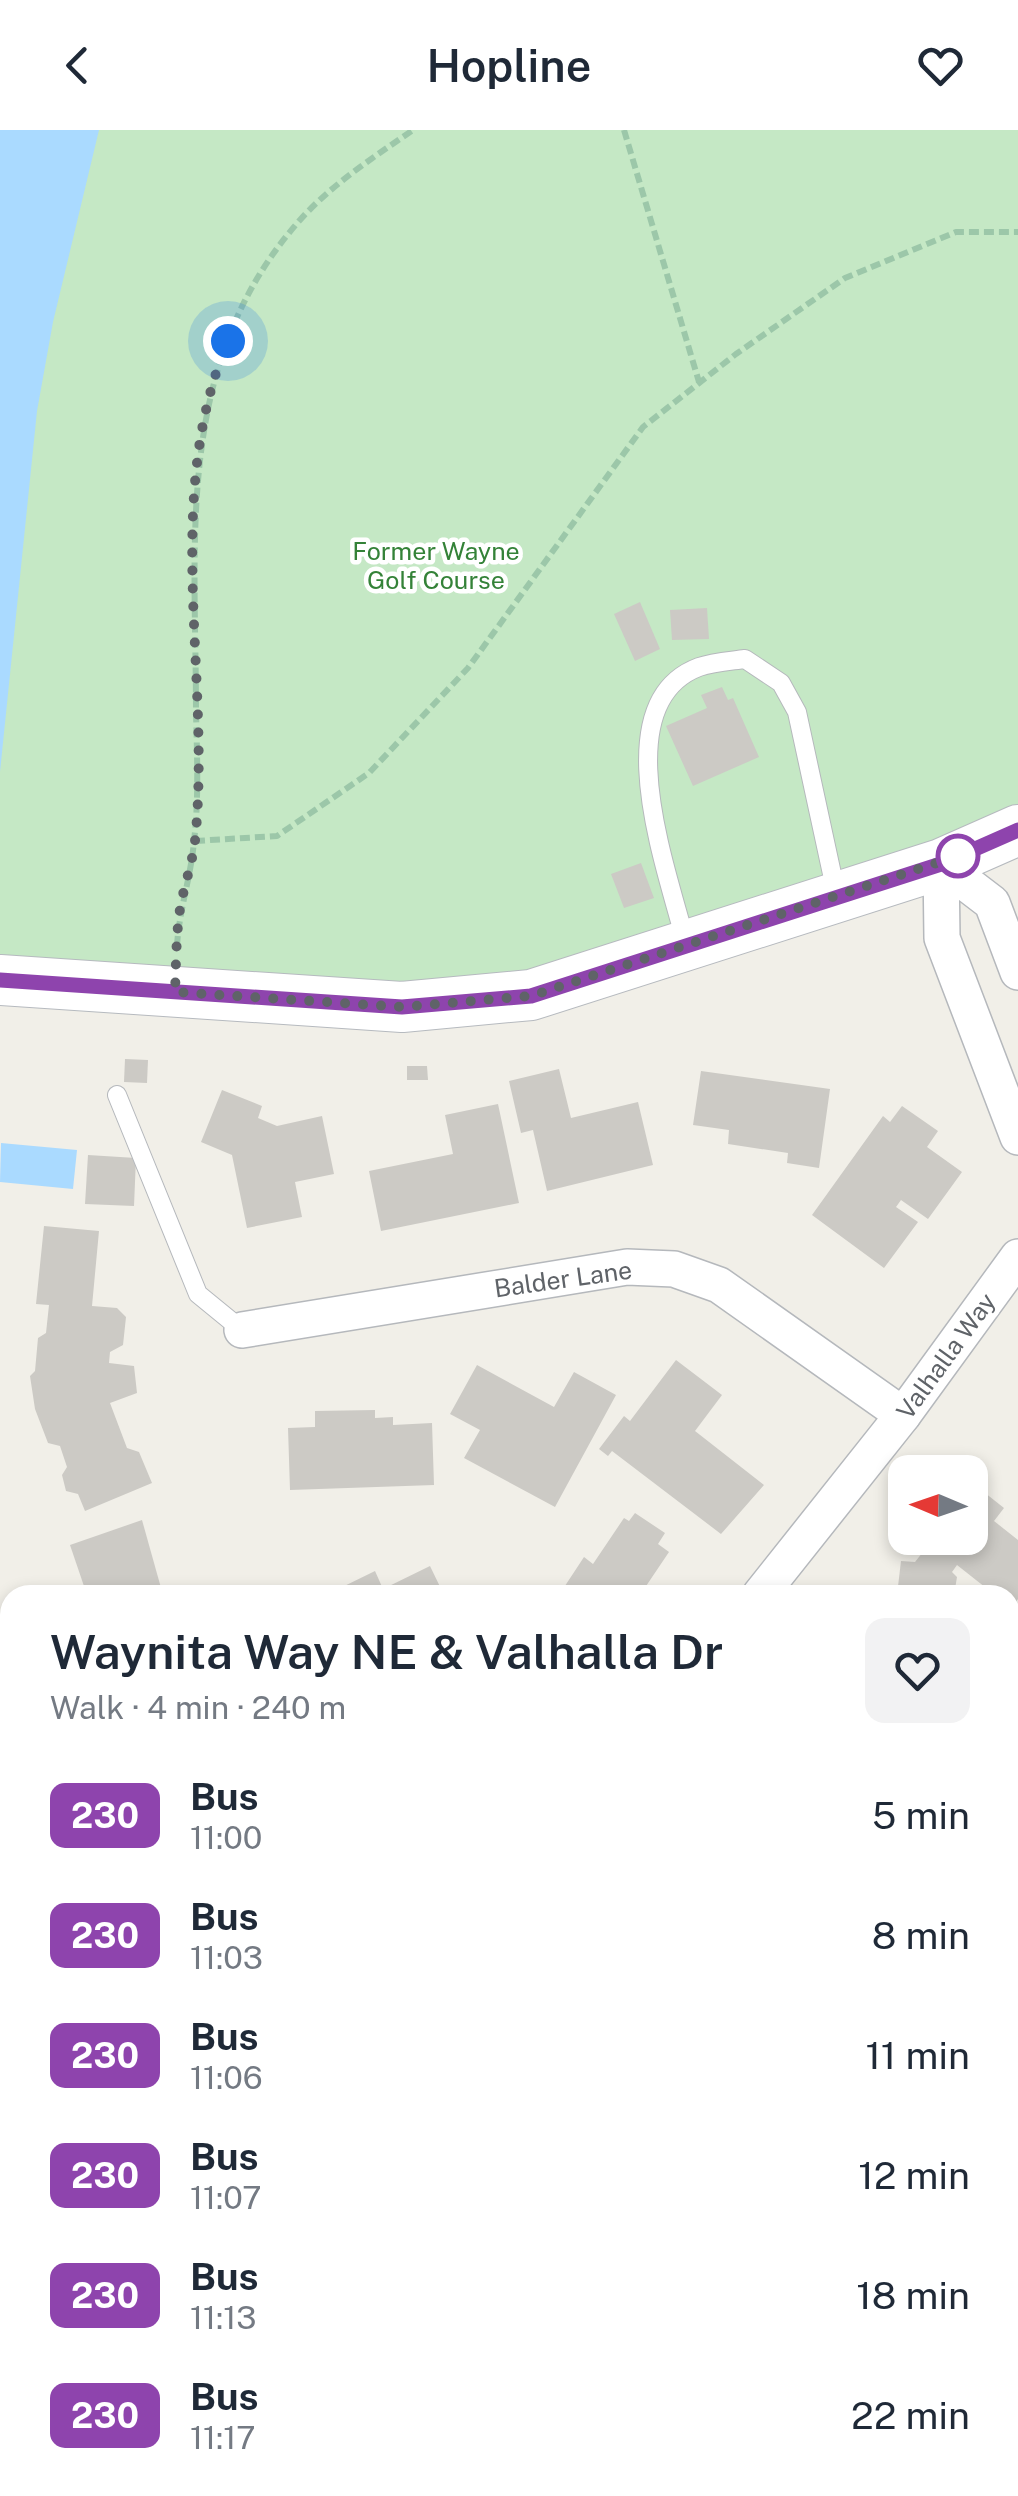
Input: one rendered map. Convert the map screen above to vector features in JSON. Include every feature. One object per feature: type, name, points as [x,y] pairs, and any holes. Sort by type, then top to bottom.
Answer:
[{"type":"main road","points":[[0,980],[402,1007],[531,996],[941,864],[1018,830]]},
{"type":"street","points":[[941,864],[992,904],[1018,972]]},
{"type":"street","points":[[941,864],[942,938],[1018,1137]]},
{"type":"street","name":"Valhalla Way","points":[[768,1585],[903,1415],[1018,1258]]},
{"type":"street","name":"Balder Lane","points":[[242,1330],[627,1268],[674,1269],[719,1285],[903,1415]]},
{"type":"lane","points":[[687,946],[646,777],[655,709],[677,683],[698,667],[745,659],[781,683],[798,712],[837,897]]},
{"type":"lane","points":[[117,1095],[198,1294],[242,1330]]},
{"type":"path","points":[[155,991],[179,916],[194,842],[196,710],[191,566],[198,454],[216,369],[252,286],[300,220],[350,174],[413,130]]},
{"type":"path","points":[[624,130],[699,382]]},
{"type":"path","points":[[194,842],[277,836],[369,773],[468,668],[643,426],[699,382],[845,278],[956,232],[1018,232]]},
{"type":"green space","name":"Former Wayne Golf Course","points":[[0,130],[1018,130],[1018,831],[531,995],[0,972]]},
{"type":"water","points":[[0,130],[99,130],[53,322],[37,411],[0,772]]},
{"type":"water","points":[[1,1143],[77,1150],[73,1189],[0,1182]]},
{"type":"building","points":[[640,602],[660,649],[635,661],[614,614]]},
{"type":"building","points":[[707,608],[709,639],[672,640],[670,610]]},
{"type":"building","points":[[722,687],[728,700],[733,698],[759,757],[693,786],[666,726],[707,708],[701,695]]},
{"type":"building","points":[[641,863],[654,898],[624,908],[611,874]]},
{"type":"building","points":[[125,1059],[148,1060],[147,1083],[124,1082]]},
{"type":"building","points":[[407,1066],[427,1066],[428,1080],[407,1080]]},
{"type":"building","points":[[559,1069],[571,1118],[638,1102],[653,1165],[547,1191],[533,1130],[521,1133],[509,1081]]},
{"type":"building","points":[[701,1071],[830,1089],[819,1168],[787,1163],[788,1153],[728,1144],[729,1130],[693,1125]]},
{"type":"building","points":[[222,1090],[262,1106],[258,1118],[277,1126],[322,1116],[334,1174],[295,1182],[302,1217],[247,1228],[232,1155],[201,1142]]},
{"type":"building","points":[[498,1104],[519,1203],[381,1231],[369,1171],[453,1154],[445,1115]]},
{"type":"building","points":[[902,1106],[938,1131],[927,1147],[962,1172],[928,1219],[901,1200],[896,1207],[918,1222],[884,1268],[812,1215],[883,1116],[890,1122]]},
{"type":"building","points":[[88,1155],[136,1158],[134,1206],[85,1204]]},
{"type":"building","points":[[44,1226],[99,1231],[92,1306],[117,1308],[126,1317],[123,1345],[110,1352],[109,1363],[134,1366],[137,1393],[110,1403],[127,1448],[139,1452],[152,1483],[85,1511],[78,1494],[66,1491],[62,1475],[67,1467],[60,1446],[48,1443],[35,1409],[30,1376],[35,1371],[38,1338],[46,1333],[49,1305],[36,1304]]},
{"type":"building","points":[[676,1360],[722,1395],[695,1431],[764,1485],[721,1534],[612,1451],[608,1456],[599,1449],[624,1416],[630,1421]]},
{"type":"building","points":[[477,1365],[554,1407],[574,1372],[616,1395],[555,1507],[464,1458],[480,1430],[450,1414]]},
{"type":"building","points":[[375,1410],[375,1418],[393,1417],[393,1425],[432,1423],[434,1485],[290,1490],[288,1428],[315,1427],[315,1411]]},
{"type":"building","points":[[988,1495],[1004,1508],[994,1521],[1018,1540],[1018,1585],[982,1585],[957,1565],[952,1572],[957,1577],[956,1585],[898,1585],[901,1561],[915,1562],[921,1555],[988,1555]]},
{"type":"building","points":[[635,1513],[665,1533],[658,1544],[669,1552],[647,1585],[566,1585],[584,1557],[593,1564],[624,1518],[629,1521]]},
{"type":"building","points":[[142,1520],[160,1585],[84,1585],[70,1545]]},
{"type":"building","points":[[430,1566],[439,1585],[391,1585]]},
{"type":"building","points":[[375,1571],[381,1585],[346,1585]]},
{"type":"bus line","name":"230","points":[[0,980],[402,1007],[531,996],[941,864],[1018,830]]},
{"type":"route","points":[[228,341],[216,369],[198,454],[191,566],[196,710],[194,842],[179,916],[175,992],[402,1007],[531,996],[958,856]]}]
